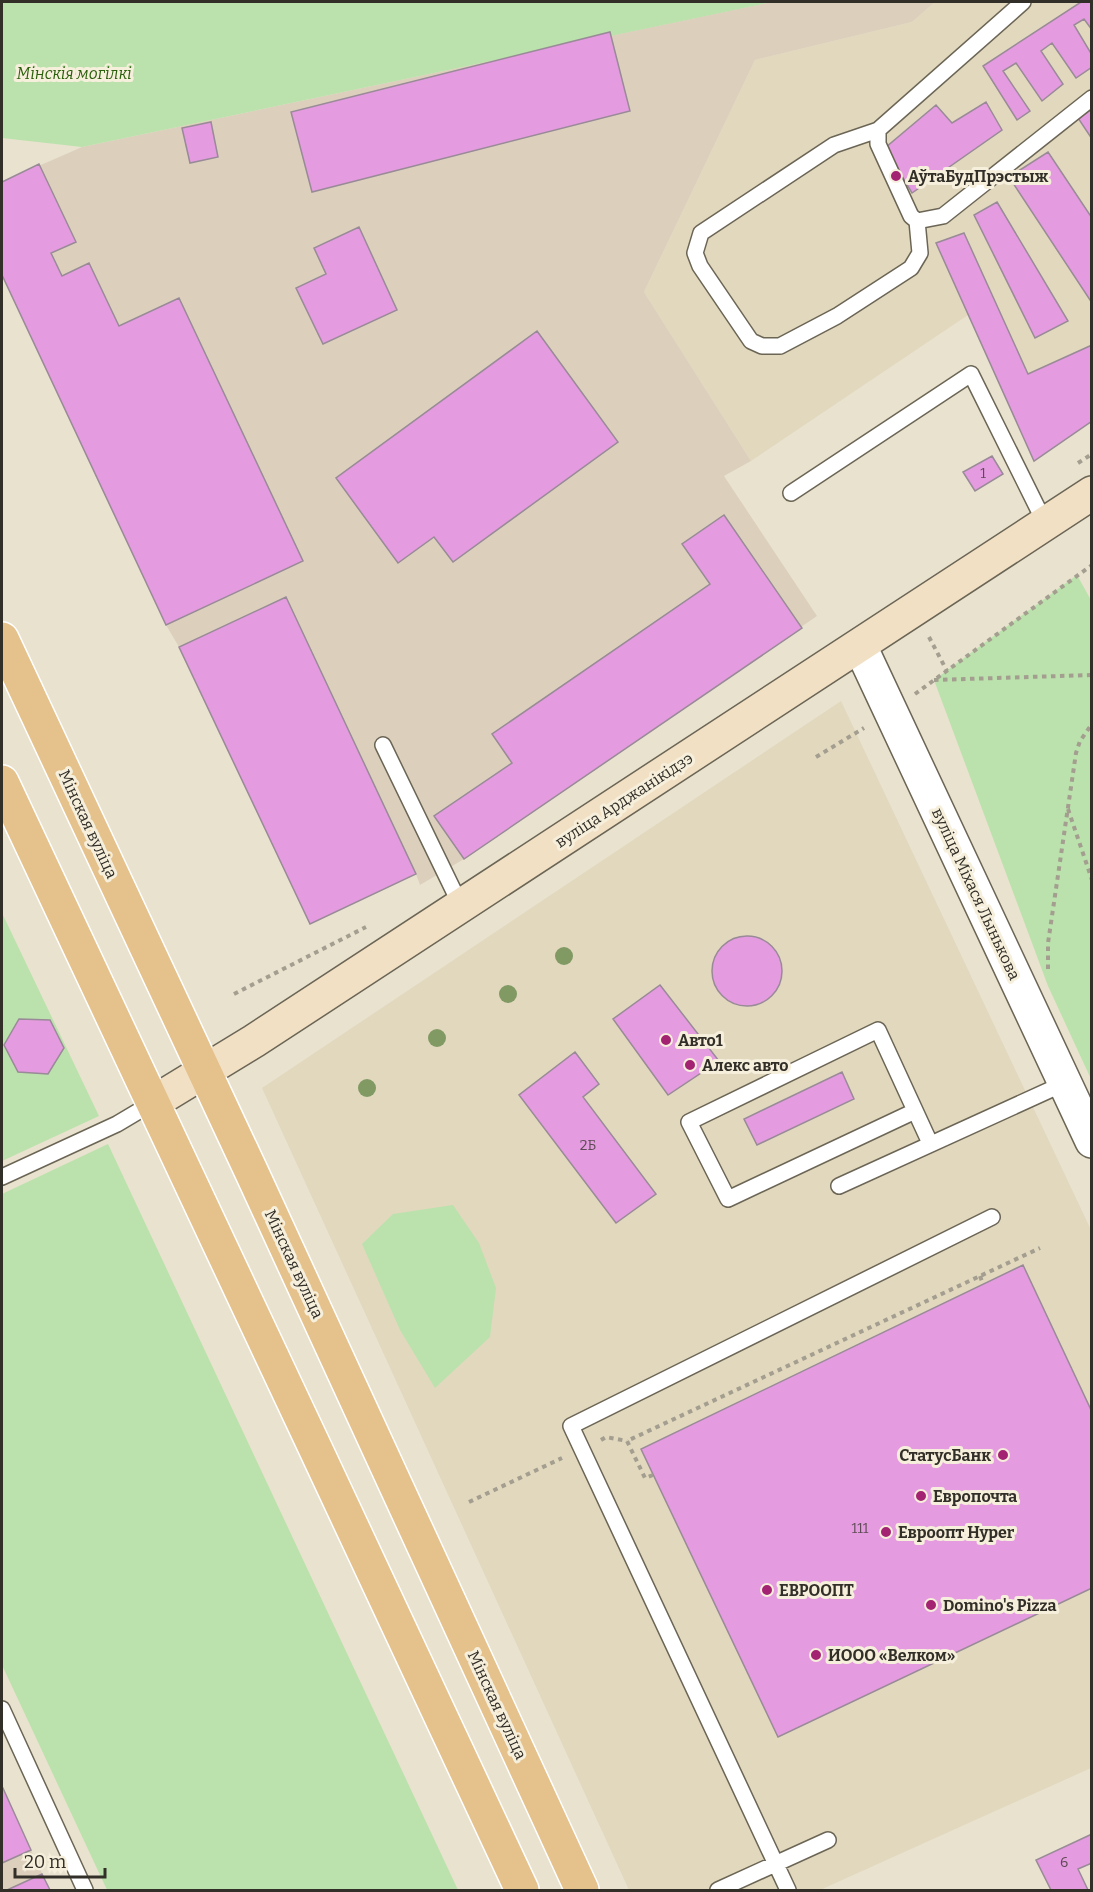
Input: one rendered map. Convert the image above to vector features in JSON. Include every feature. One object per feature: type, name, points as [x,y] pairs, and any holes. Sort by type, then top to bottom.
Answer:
[{"type":"main road","name":"вуліца Арджанікідзэ","points":[[154,1102],[461,906],[1045,523],[1090,498]]},
{"type":"main road","name":"Мінская вуліца","points":[[2,639],[582,1890]]},
{"type":"main road","points":[[2,782],[522,1890]]},
{"type":"street","name":"вуліца Міхася Лынькова","points":[[860,646],[1092,1142]]},
{"type":"lane","points":[[878,130],[878,144],[911,216],[916,222],[920,253],[911,268],[837,316],[780,346],[762,346],[751,341],[700,266],[695,253],[701,233],[834,145],[878,130],[1023,2]]},
{"type":"lane","points":[[916,222],[943,216],[1092,98]]},
{"type":"lane","points":[[791,493],[971,374],[1045,523]]},
{"type":"lane","points":[[383,745],[461,906]]},
{"type":"lane","points":[[915,1111],[728,1199],[689,1122],[878,1030],[930,1143]]},
{"type":"lane","points":[[839,1186],[1065,1083]]},
{"type":"lane","points":[[2,1177],[117,1125],[154,1102]]},
{"type":"lane","points":[[788,1890],[571,1426],[992,1217]]},
{"type":"lane","points":[[2,1709],[85,1890]]},
{"type":"lane","points":[[718,1890],[828,1840]]},
{"type":"path","points":[[816,757],[890,711],[1092,565]]},
{"type":"path","points":[[934,680],[1092,675]]},
{"type":"path","points":[[1048,976],[1048,942],[1076,753],[1080,741],[1092,724]]},
{"type":"path","points":[[1068,808],[1092,880]]},
{"type":"path","points":[[469,1503],[606,1437],[627,1441],[1040,1248]]},
{"type":"path","points":[[980,1276],[983,1284]]},
{"type":"path","points":[[627,1441],[645,1478],[653,1475]]},
{"type":"shaded area","points":[[771,2],[935,2],[912,22],[755,60],[644,292],[751,461],[724,476],[817,616],[464,859],[420,885],[416,874],[310,924],[179,647],[166,625],[2,275],[2,182],[82,147]]},
{"type":"shaded area","name":"АўтаБудПрэстыж","points":[[935,2],[1091,2],[1091,421],[1034,461],[968,315],[751,461],[644,292],[755,60],[912,22]]},
{"type":"shaded area","points":[[841,701],[1091,1230],[1091,1768],[820,1890],[629,1890],[262,1088]]},
{"type":"shaded area","points":[[2,1786],[31,1850],[50,1890],[2,1890]]},
{"type":"green space","name":"Мінскія могілкі","points":[[2,2],[772,2],[82,147],[2,138]]},
{"type":"green space","points":[[1077,575],[1092,602],[1091,1079],[1048,986],[934,680]]},
{"type":"green space","points":[[2,913],[99,1116],[2,1161]]},
{"type":"green space","points":[[108,1144],[458,1890],[107,1890],[2,1665],[2,1194]]},
{"type":"green space","points":[[453,1205],[479,1243],[496,1288],[490,1337],[435,1388],[400,1330],[362,1244],[393,1214]]},
{"type":"building","points":[[1081,2],[1092,2],[1092,30],[1084,19],[1074,25],[1092,55],[1092,67],[1076,78],[1052,43],[1041,51],[1063,84],[1042,101],[1016,63],[1003,71],[1030,111],[1017,120],[983,66]]},
{"type":"building","points":[[610,32],[630,111],[312,192],[291,112]]},
{"type":"building","points":[[986,102],[1002,130],[912,193],[885,148],[936,105],[952,123]]},
{"type":"building","points":[[1092,109],[1092,139],[1078,118]]},
{"type":"building","points":[[211,122],[218,157],[190,163],[182,128]]},
{"type":"building","points":[[1048,152],[1092,218],[1092,303],[1009,177]]},
{"type":"building","points":[[39,164],[76,242],[51,253],[62,276],[89,263],[119,326],[179,298],[303,561],[166,625],[2,275],[2,182]]},
{"type":"building","points":[[997,202],[1068,321],[1035,338],[974,215]]},
{"type":"building","points":[[359,227],[397,310],[323,344],[296,288],[326,274],[314,248]]},
{"type":"building","points":[[964,233],[1028,374],[1092,345],[1092,421],[1034,461],[936,243]]},
{"type":"building","points":[[537,331],[618,442],[453,562],[434,537],[398,563],[336,478]]},
{"type":"building","points":[[992,456],[1003,474],[975,491],[963,472]]},
{"type":"building","points":[[724,515],[802,628],[464,859],[434,816],[512,763],[492,734],[710,584],[682,544]]},
{"type":"building","points":[[286,597],[416,874],[310,924],[179,647]]},
{"type":"building","points":[[747,936],[766,942],[776,952],[782,971],[776,990],[766,1000],[747,1006],[728,1000],[718,990],[712,971],[718,952],[728,942]]},
{"type":"building","name":"Авто1","points":[[660,985],[719,1061],[668,1095],[613,1019]]},
{"type":"building","points":[[19,1019],[50,1020],[64,1048],[48,1074],[18,1072],[4,1045]]},
{"type":"building","points":[[575,1052],[599,1084],[583,1097],[656,1194],[616,1223],[519,1095]]},
{"type":"building","points":[[842,1072],[854,1099],[757,1145],[744,1119]]},
{"type":"building","name":"Евроопт Hyper","points":[[1023,1265],[1092,1412],[1092,1588],[778,1737],[641,1449]]},
{"type":"building","points":[[2,1786],[31,1850],[2,1863]]},
{"type":"building","points":[[1092,1834],[1092,1863],[1078,1869],[1088,1890],[1051,1890],[1036,1860]]},
{"type":"building","points":[[42,1874],[50,1890],[7,1890]]},
{"type":"place","name":"АўтаБудПрэстыж","points":[[896,176]]},
{"type":"place","name":"Авто1","points":[[666,1040]]},
{"type":"place","name":"Алекс авто","points":[[690,1065]]},
{"type":"place","name":"СтатусБанк","points":[[1003,1455]]},
{"type":"place","name":"Европочта","points":[[921,1496]]},
{"type":"place","name":"Евроопт Hyper","points":[[886,1532]]},
{"type":"place","name":"ЕВРООПТ","points":[[767,1590]]},
{"type":"place","name":"Domino's Pizza","points":[[931,1605]]},
{"type":"place","name":"ИООО «Велком»","points":[[816,1655]]}]
